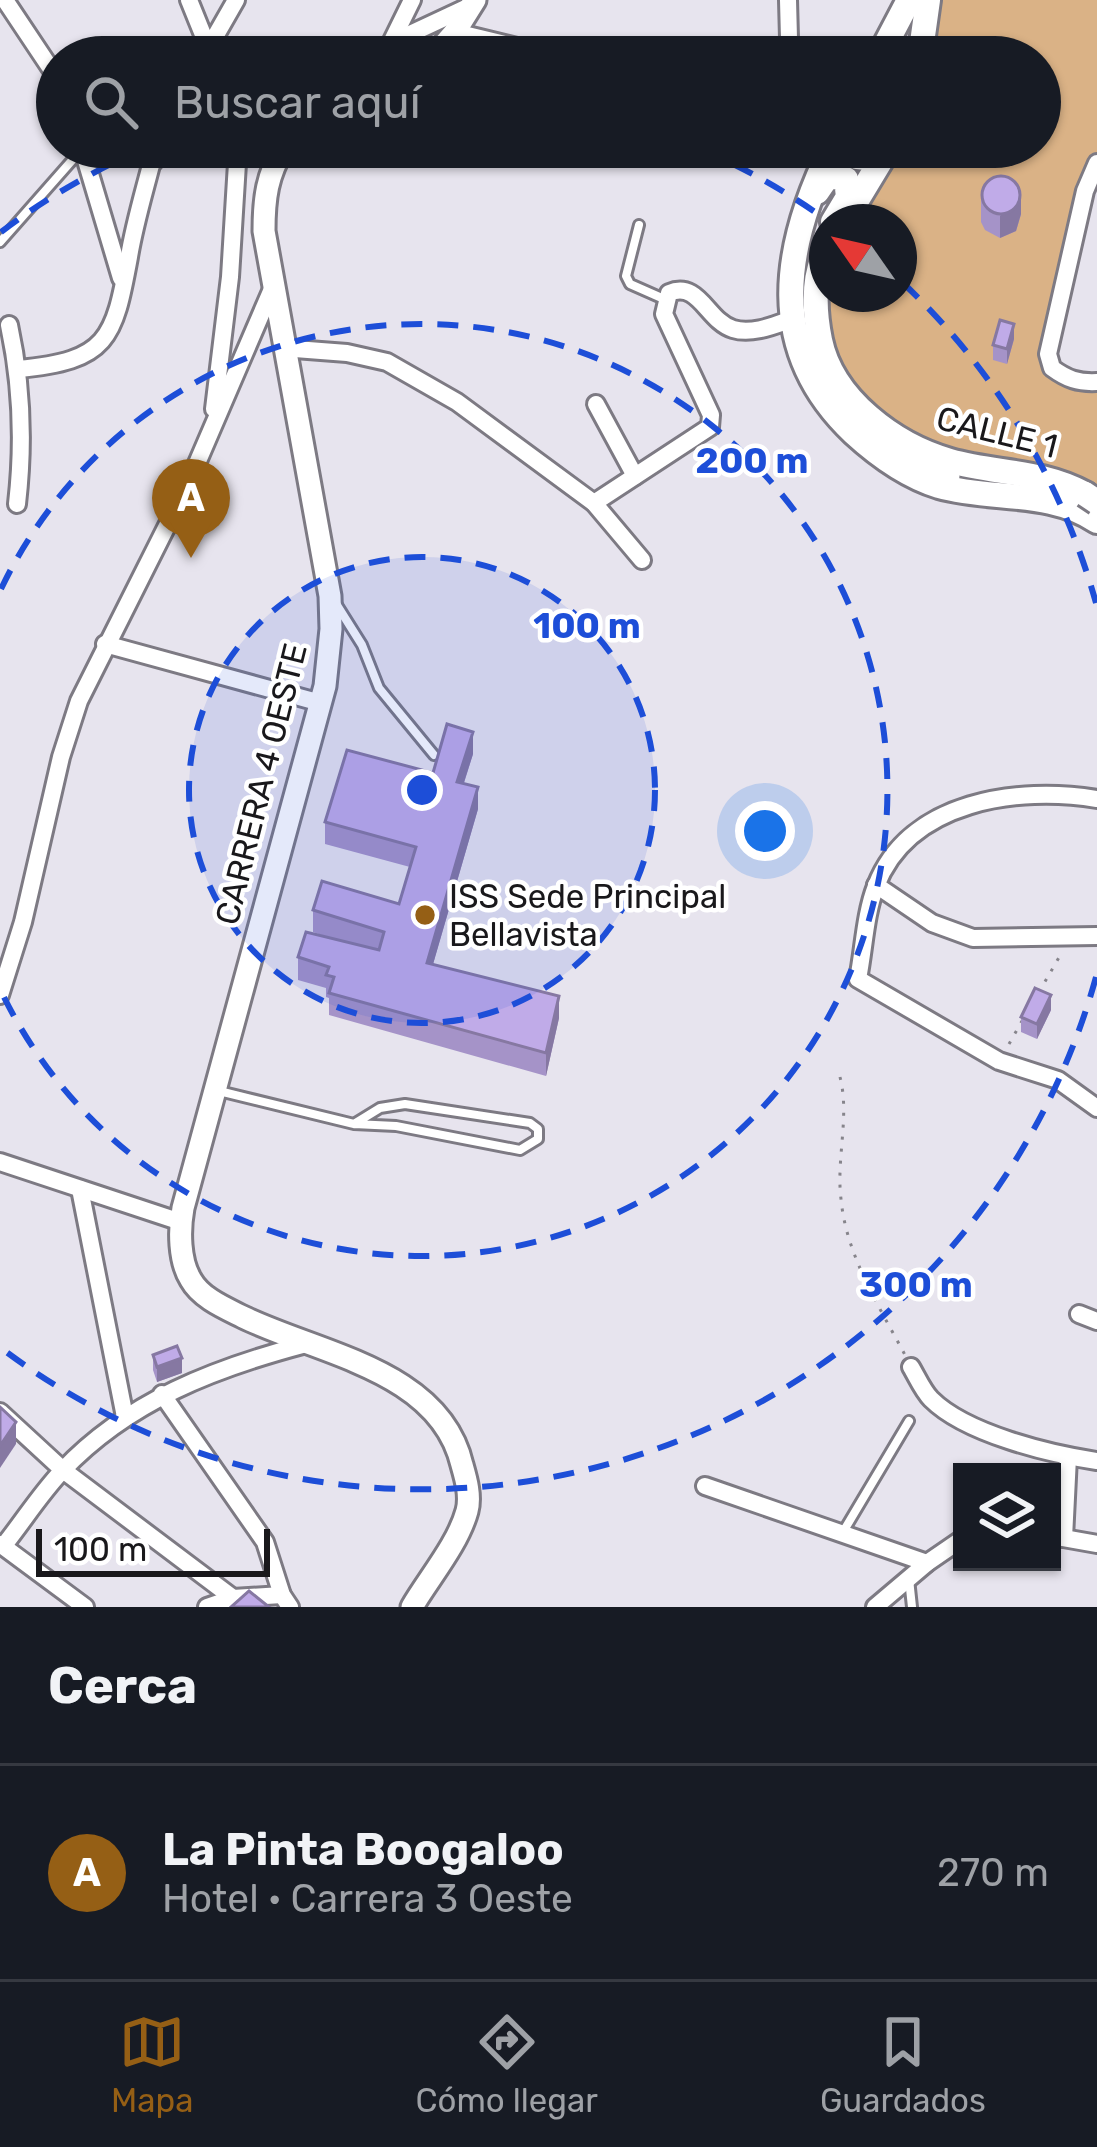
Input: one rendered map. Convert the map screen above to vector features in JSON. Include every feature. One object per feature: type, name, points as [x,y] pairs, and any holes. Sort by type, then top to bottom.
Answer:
[{"type":"main road","points":[[892,36],[909,0]]},
{"type":"main road","points":[[923,36],[928,0]]},
{"type":"main road","points":[[822,168],[794,244],[792,319],[806,366],[835,414],[891,462],[939,486],[1093,508]]},
{"type":"main road","points":[[854,204],[877,168]]},
{"type":"main road","points":[[812,204],[828,176],[838,175],[849,188],[841,204]]},
{"type":"main road","points":[[794,244],[809,211]]},
{"type":"main road","points":[[792,319],[809,286]]},
{"type":"main road","points":[[816,312],[831,374]]},
{"type":"main road","name":"CALLE 1","points":[[831,374],[880,424],[934,455],[1058,481],[1093,508]]},
{"type":"street","points":[[5,0],[36,46]]},
{"type":"street","points":[[189,0],[203,36]]},
{"type":"street","points":[[218,36],[236,0]]},
{"type":"street","points":[[395,36],[412,0]]},
{"type":"street","points":[[788,0],[789,36]]},
{"type":"street","points":[[413,36],[472,3]]},
{"type":"street","points":[[451,36],[472,3]]},
{"type":"street","points":[[455,32],[471,36]]},
{"type":"street","points":[[1097,163],[1085,191],[1050,336],[1052,368],[1083,383],[1097,382]]},
{"type":"street","points":[[88,168],[123,286]]},
{"type":"street","points":[[18,369],[85,354],[115,326],[151,168]]},
{"type":"street","points":[[211,433],[230,277],[237,168]]},
{"type":"street","name":"CARRERA 4 OESTE","points":[[181,1222],[321,703],[332,629],[330,596],[272,289],[264,196],[271,168]]},
{"type":"street","points":[[0,995],[79,701],[211,433],[272,289]]},
{"type":"street","points":[[594,503],[710,427],[711,415],[664,314],[664,298],[684,289],[725,325],[740,330],[792,319]]},
{"type":"street","points":[[9,326],[18,369],[22,458],[17,504]]},
{"type":"street","points":[[295,349],[387,362],[458,402],[594,503],[642,560]]},
{"type":"street","points":[[831,374],[846,405],[874,433],[928,470],[985,484],[1040,486],[1093,508]]},
{"type":"street","points":[[596,404],[634,476]]},
{"type":"street","points":[[105,644],[321,703]]},
{"type":"street","points":[[1097,799],[1019,794],[965,806],[909,842],[876,885],[858,979],[999,1061],[1058,1079],[1097,1108]]},
{"type":"street","points":[[876,885],[955,934],[974,938],[1097,936]]},
{"type":"street","points":[[0,1162],[181,1222],[189,1278],[200,1292],[236,1313],[398,1384],[436,1409],[451,1430],[467,1485],[467,1510],[412,1607]]},
{"type":"street","points":[[80,1189],[125,1418]]},
{"type":"street","points":[[1079,1314],[1097,1322]]},
{"type":"street","points":[[85,1607],[2,1544],[62,1470],[162,1394],[230,1364],[306,1344]]},
{"type":"street","points":[[911,1367],[931,1399],[1009,1441],[1097,1461]]},
{"type":"street","points":[[162,1394],[265,1542],[286,1601],[233,1598],[207,1607]]},
{"type":"street","points":[[0,1412],[62,1470],[233,1598]]},
{"type":"street","points":[[1061,1513],[1068,1457]]},
{"type":"street","points":[[705,1486],[927,1562]]},
{"type":"street","points":[[1061,1538],[1097,1544]]},
{"type":"street","points":[[875,1607],[953,1545]]},
{"type":"lane","points":[[0,242],[64,168]]},
{"type":"lane","points":[[639,225],[626,276],[630,284],[664,298]]},
{"type":"lane","points":[[330,596],[362,645],[379,688],[434,755]]},
{"type":"lane","points":[[216,1090],[354,1124],[395,1126],[520,1150],[538,1139],[538,1129],[530,1123],[405,1104],[380,1108],[354,1124]]},
{"type":"lane","points":[[842,1533],[909,1421]]},
{"type":"lane","points":[[908,1578],[912,1607]]},
{"type":"path","points":[[999,1061],[1073,934]]},
{"type":"path","points":[[840,1077],[845,1097],[841,1200],[850,1239],[911,1367]]},
{"type":"shaded area","points":[[928,0],[1097,0],[1097,163],[1052,368],[1097,382],[1097,497],[934,455],[831,374],[828,312],[917,312],[917,204],[854,204],[876,168],[1061,168],[1061,36],[923,36]]},
{"type":"building","points":[[1001,176],[1015,181],[1020,195],[1015,209],[1001,214],[987,209],[982,195],[987,181]]},
{"type":"building","points":[[1000,320],[1014,324],[1007,349],[993,345]]},
{"type":"building","name":"ISS Sede Principal Bellavista","points":[[447,724],[473,732],[457,782],[478,787],[427,963],[559,996],[546,1053],[329,993],[334,977],[326,975],[329,967],[298,957],[306,932],[379,950],[384,932],[313,910],[322,881],[399,904],[416,847],[325,822],[347,750],[433,773]]},
{"type":"building","points":[[1035,988],[1051,995],[1037,1024],[1021,1017]]},
{"type":"building","points":[[177,1346],[182,1358],[157,1367],[153,1355]]},
{"type":"building","points":[[0,1407],[16,1422],[0,1446]]},
{"type":"building","points":[[249,1591],[269,1607],[231,1607]]},
{"type":"place","name":"La Pinta Boogaloo","points":[[191,558]]},
{"type":"place","name":"ISS Sede Principal Bellavista","points":[[425,915]]}]
